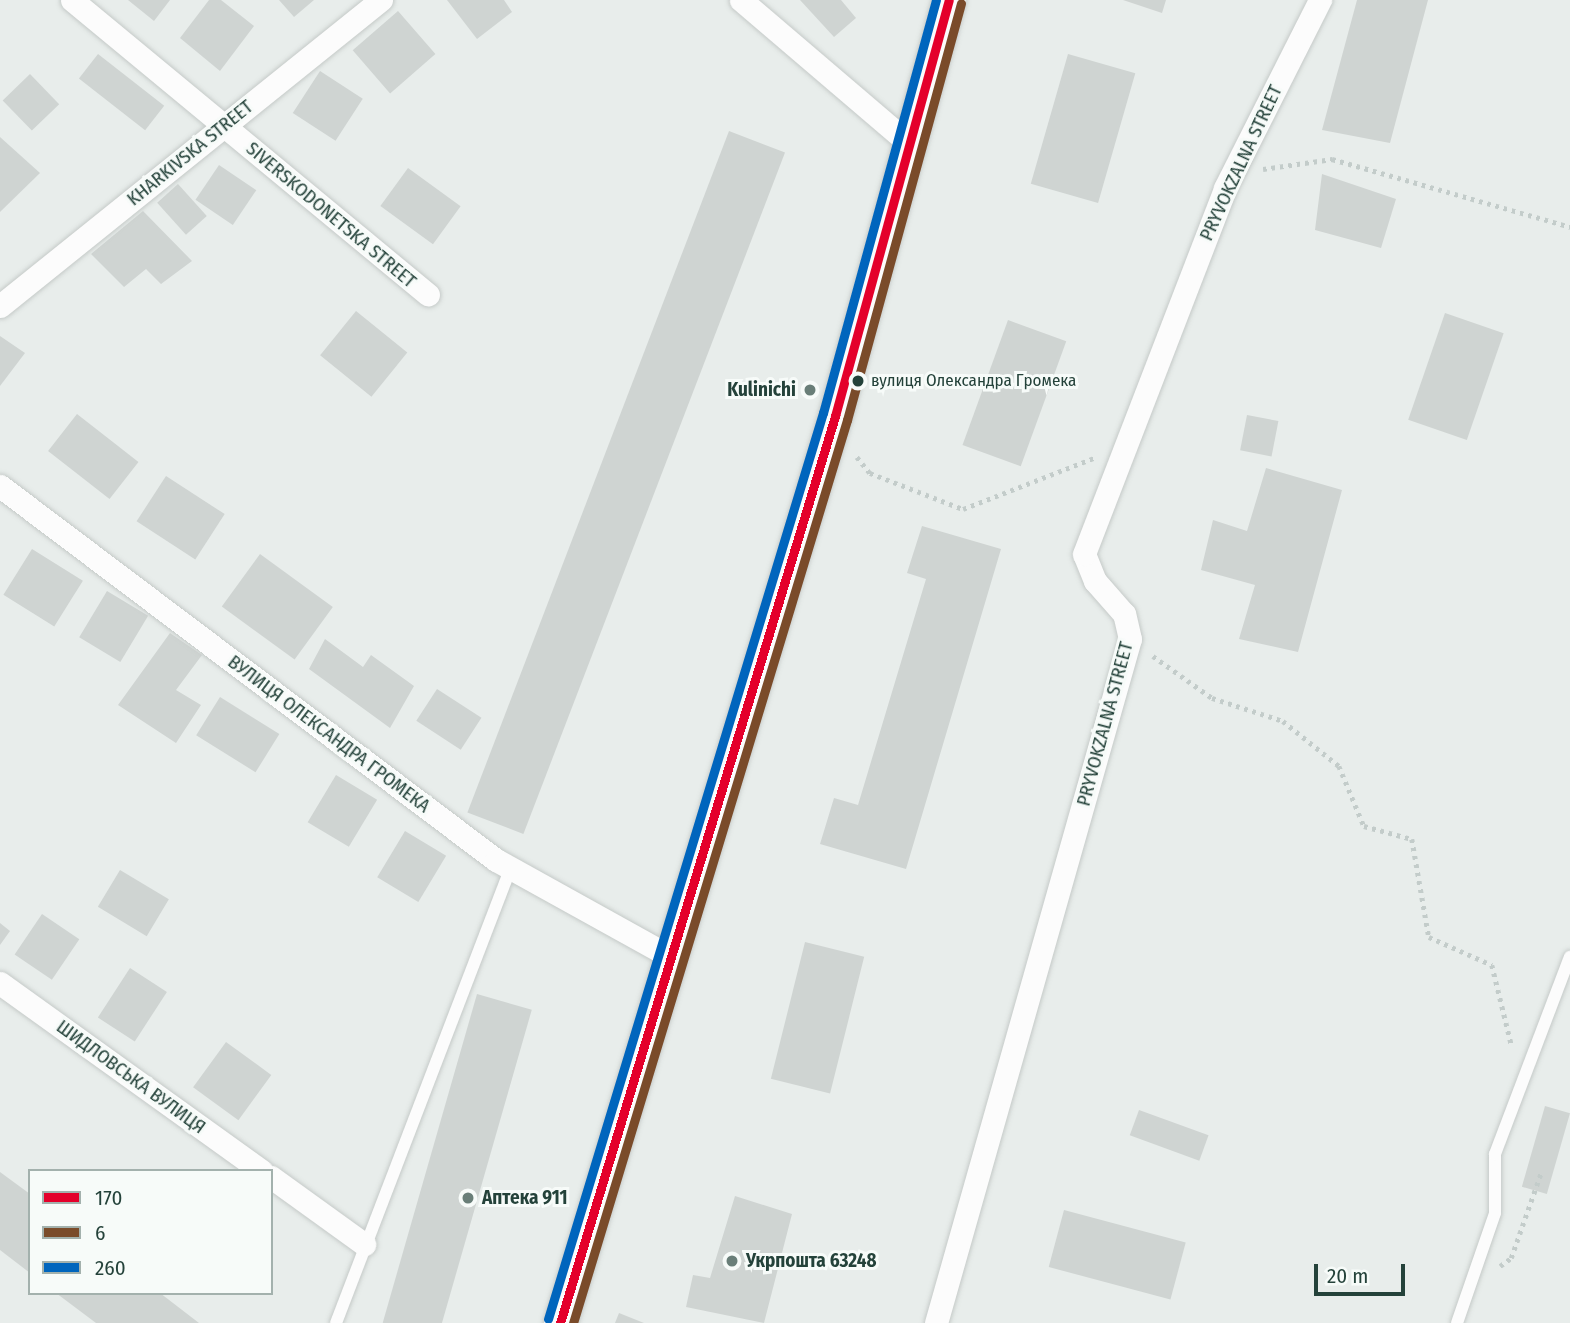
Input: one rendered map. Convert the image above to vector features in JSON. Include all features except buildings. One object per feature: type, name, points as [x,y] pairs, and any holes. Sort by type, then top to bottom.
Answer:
[{"type":"main road","points":[[560,1323],[673,958],[835,416],[906,142],[949,0]]},
{"type":"street","name":"SIVERSKODONETSKA STREET","points":[[72,0],[428,295]]},
{"type":"street","name":"KHARKIVSKA STREET","points":[[0,306],[381,0]]},
{"type":"street","points":[[741,0],[906,142]]},
{"type":"street","name":"PRYVOKZALNA STREET","points":[[936,1323],[1130,639],[1124,614],[1095,581],[1084,554],[1225,188],[1320,0]]},
{"type":"street","name":"ВУЛИЦЯ ОЛЕКСАНДРА ГРОМЕКА","points":[[0,486],[511,868],[673,958]]},
{"type":"street","name":"ШИДЛОВСЬКА ВУЛИЦЯ","points":[[0,983],[259,1169]]},
{"type":"street","points":[[273,1178],[364,1244]]},
{"type":"lane","points":[[336,1323],[364,1244],[511,868]]},
{"type":"lane","points":[[1457,1323],[1495,1213],[1495,1154],[1570,957]]},
{"type":"path","points":[[1225,188],[1270,167],[1332,159],[1570,227]]},
{"type":"path","points":[[835,416],[870,473],[963,509],[1123,447]]},
{"type":"path","points":[[1130,639],[1212,698],[1283,721],[1339,766],[1364,826],[1412,839],[1429,937],[1492,965],[1509,1018],[1516,1093]]},
{"type":"path","points":[[1532,1209],[1542,1170]]},
{"type":"transit line","name":"260","points":[[548,1319],[823,413],[936,0]]},
{"type":"transit line","name":"170","points":[[560,1323],[835,416],[949,0]]},
{"type":"transit line","name":"6","points":[[573,1323],[847,420],[961,3]]},
{"type":"place","name":"вулиця Олександра Громека","points":[[858,381]]},
{"type":"place","name":"Kulinichi","points":[[810,390]]},
{"type":"place","name":"Аптека 911","points":[[468,1198]]},
{"type":"place","name":"Укрпошта 63248","points":[[732,1261]]}]
